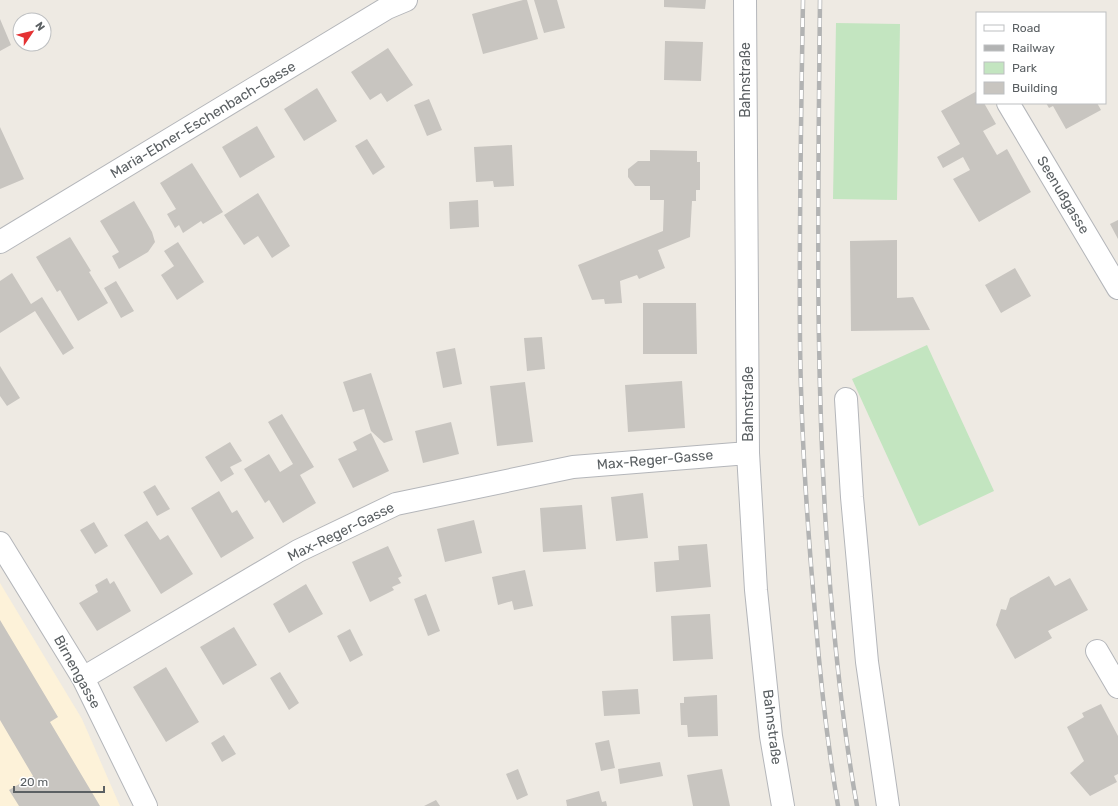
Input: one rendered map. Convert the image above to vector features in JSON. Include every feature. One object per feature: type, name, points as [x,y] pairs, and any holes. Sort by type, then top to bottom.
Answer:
[{"type":"street","name":"Maria-Ebner-Eschenbach-Gasse","points":[[0,242],[380,12],[406,0]]},
{"type":"street","name":"Bahnstraße","points":[[745,0],[748,453],[756,590],[771,736],[783,806]]},
{"type":"street","name":"Seenußgasse","points":[[1009,104],[1118,288]]},
{"type":"street","points":[[846,399],[852,497],[867,662],[888,806]]},
{"type":"street","name":"Max-Reger-Gasse","points":[[83,678],[298,551],[396,504],[573,467],[748,453]]},
{"type":"street","name":"Birnengasse","points":[[0,543],[83,678],[146,806]]},
{"type":"street","points":[[1097,651],[1118,687]]},
{"type":"shaded area","points":[[0,583],[82,719],[120,806],[0,806]]},
{"type":"green space","points":[[836,23],[900,24],[897,200],[833,199]]},
{"type":"green space","points":[[927,345],[994,491],[919,526],[852,379]]},
{"type":"building","points":[[527,0],[538,39],[483,54],[472,14]]},
{"type":"building","points":[[534,0],[557,0],[565,28],[544,33]]},
{"type":"building","points":[[664,0],[706,0],[705,9],[664,7]]},
{"type":"building","points":[[0,19],[11,45],[0,51]]},
{"type":"building","points":[[665,41],[703,42],[701,81],[664,80]]},
{"type":"building","points":[[388,48],[413,85],[387,102],[381,93],[370,100],[351,72]]},
{"type":"building","points":[[317,88],[337,121],[304,141],[284,109]]},
{"type":"building","points":[[976,92],[976,104],[985,104],[996,124],[983,131],[997,155],[1007,149],[1031,192],[979,222],[953,179],[970,170],[963,157],[943,168],[937,157],[960,144],[941,111]]},
{"type":"building","points":[[429,99],[442,130],[427,136],[414,105]]},
{"type":"building","points":[[1047,104],[1098,104],[1101,110],[1066,129],[1053,106],[1049,108]]},
{"type":"building","points":[[257,126],[275,157],[240,178],[222,147]]},
{"type":"building","points":[[0,127],[24,179],[0,189]]},
{"type":"building","points":[[367,139],[385,167],[373,175],[355,146]]},
{"type":"building","points":[[512,145],[514,186],[494,187],[493,181],[476,182],[474,147]]},
{"type":"building","points":[[650,150],[697,151],[697,162],[700,162],[700,190],[696,190],[696,201],[692,201],[690,237],[658,250],[665,268],[639,279],[637,275],[620,281],[622,303],[605,304],[604,299],[592,300],[578,265],[663,231],[664,200],[650,200],[650,186],[635,186],[628,177],[628,169],[638,161],[650,161]]},
{"type":"building","points":[[192,163],[223,212],[203,224],[201,221],[183,233],[179,225],[175,228],[167,214],[176,209],[160,183]]},
{"type":"building","points":[[258,193],[290,246],[272,258],[258,236],[244,245],[224,215]]},
{"type":"building","points":[[478,200],[479,227],[450,229],[449,202]]},
{"type":"building","points":[[134,201],[152,232],[155,242],[148,252],[119,269],[112,256],[119,252],[100,221]]},
{"type":"building","points":[[1118,220],[1118,239],[1110,224]]},
{"type":"building","points":[[70,237],[91,271],[89,272],[108,303],[78,321],[60,290],[57,292],[36,257]]},
{"type":"building","points":[[897,240],[897,298],[913,297],[930,330],[851,331],[850,241]]},
{"type":"building","points":[[178,242],[204,282],[177,300],[161,275],[174,266],[164,251]]},
{"type":"building","points":[[1015,268],[1031,296],[1001,313],[985,285]]},
{"type":"building","points":[[12,273],[31,304],[42,297],[74,348],[63,355],[35,311],[0,333],[0,281]]},
{"type":"building","points":[[116,281],[134,311],[121,318],[104,288]]},
{"type":"building","points":[[643,303],[696,303],[697,354],[643,354]]},
{"type":"building","points":[[542,337],[545,369],[527,371],[524,338]]},
{"type":"building","points":[[455,348],[462,384],[443,388],[436,352]]},
{"type":"building","points":[[0,366],[20,398],[7,406],[0,396]]},
{"type":"building","points":[[371,373],[393,440],[384,443],[371,431],[364,409],[353,412],[343,382]]},
{"type":"building","points":[[682,381],[685,428],[628,432],[625,385]]},
{"type":"building","points":[[525,382],[533,442],[497,446],[490,386]]},
{"type":"building","points":[[282,414],[314,467],[300,475],[316,503],[283,523],[269,500],[265,503],[244,469],[269,454],[280,472],[293,464],[268,422]]},
{"type":"building","points":[[451,422],[459,454],[423,463],[415,431]]},
{"type":"building","points":[[371,433],[389,471],[353,488],[338,459],[357,450],[353,442]]},
{"type":"building","points":[[230,442],[242,461],[230,467],[234,474],[221,482],[205,457]]},
{"type":"building","points":[[155,485],[170,509],[157,516],[143,492]]},
{"type":"building","points":[[219,491],[232,513],[237,510],[254,538],[221,558],[191,508]]},
{"type":"building","points":[[643,493],[648,538],[616,541],[611,497]]},
{"type":"building","points":[[582,505],[586,549],[543,552],[540,508]]},
{"type":"building","points":[[474,520],[482,553],[445,562],[437,529]]},
{"type":"building","points":[[147,521],[160,540],[168,535],[193,574],[161,594],[124,535]]},
{"type":"building","points":[[94,522],[108,546],[95,554],[80,530]]},
{"type":"building","points":[[707,544],[711,587],[656,592],[654,562],[679,560],[678,546]]},
{"type":"building","points":[[388,546],[402,576],[398,578],[401,583],[392,587],[394,590],[370,602],[352,562]]},
{"type":"building","points":[[525,570],[533,606],[514,610],[512,601],[498,605],[492,577]]},
{"type":"building","points":[[1049,576],[1055,586],[1070,578],[1088,610],[1048,631],[1052,638],[1015,659],[996,625],[1001,609],[1006,610],[1010,598]]},
{"type":"building","points":[[107,578],[110,584],[114,581],[131,611],[97,631],[79,603],[98,592],[95,585]]},
{"type":"building","points":[[306,584],[323,614],[289,633],[273,604]]},
{"type":"building","points":[[426,594],[440,631],[428,636],[414,599]]},
{"type":"building","points":[[710,614],[713,659],[673,661],[671,616]]},
{"type":"building","points":[[0,620],[58,717],[50,722],[100,806],[19,806],[9,790],[33,776],[0,720]]},
{"type":"building","points":[[234,627],[257,665],[223,685],[200,647]]},
{"type":"building","points":[[350,629],[363,655],[350,662],[337,636]]},
{"type":"building","points":[[166,667],[199,722],[166,742],[133,687]]},
{"type":"building","points":[[280,672],[299,703],[289,710],[270,678]]},
{"type":"building","points":[[638,689],[640,714],[604,716],[602,691]]},
{"type":"building","points":[[717,695],[718,736],[688,737],[687,725],[681,725],[680,703],[684,703],[684,697]]},
{"type":"building","points":[[1101,704],[1118,736],[1118,774],[1114,776],[1117,782],[1090,796],[1070,773],[1084,761],[1067,727],[1084,717],[1082,713]]},
{"type":"building","points":[[224,735],[236,754],[222,762],[211,743]]},
{"type":"building","points":[[609,740],[615,768],[601,771],[595,743]]},
{"type":"building","points":[[660,762],[663,776],[620,784],[618,769]]},
{"type":"building","points":[[518,769],[528,795],[517,800],[506,774]]},
{"type":"building","points":[[722,769],[730,806],[693,806],[687,775]]},
{"type":"building","points":[[599,791],[602,802],[606,801],[607,806],[567,806],[566,800]]},
{"type":"building","points":[[436,800],[440,806],[424,806]]},
{"type":"railway","points":[[803,0],[800,170],[800,298],[803,443],[809,545],[819,661],[827,734],[838,806]]},
{"type":"railway","points":[[820,0],[818,304],[822,457],[832,609],[845,733],[857,806]]}]
